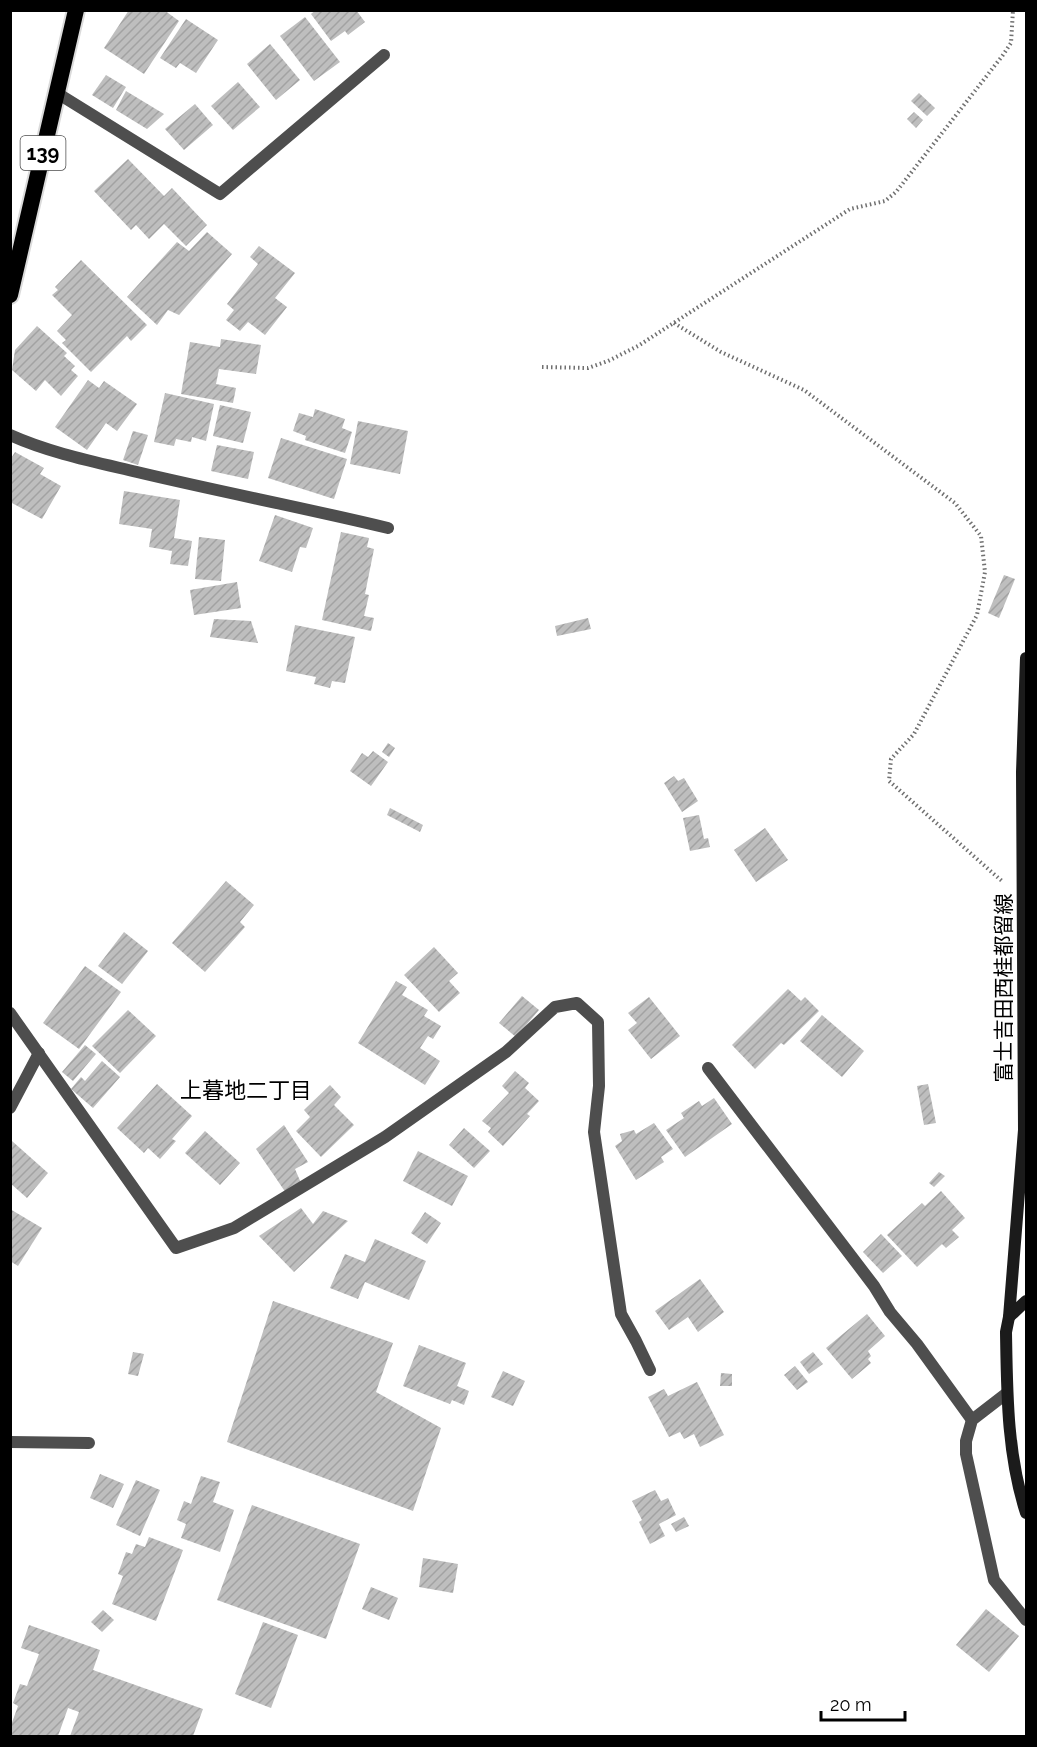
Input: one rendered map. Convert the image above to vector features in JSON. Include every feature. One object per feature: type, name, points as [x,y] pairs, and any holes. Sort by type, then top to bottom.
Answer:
[{"type":"highway","name":"139","points":[[10,295],[76,10]]},
{"type":"main road","name":"富士吉田西桂都留線","points":[[1026,658],[1022,771],[1024,1130],[1006,1332],[1010,1443],[1018,1487],[1026,1513]]},
{"type":"main road","points":[[1009,1317],[1026,1301]]},
{"type":"street","points":[[57,93],[220,194],[384,55]]},
{"type":"street","points":[[10,435],[32,445],[169,480],[301,507],[388,528]]},
{"type":"street","points":[[10,1013],[176,1248],[234,1228],[386,1137],[506,1052],[555,1007],[577,1003],[598,1022],[599,1086],[594,1132],[621,1314],[650,1370]]},
{"type":"street","points":[[10,1108],[39,1053]]},
{"type":"street","points":[[708,1068],[874,1286],[890,1312],[917,1344],[972,1420]]},
{"type":"street","points":[[1007,1393],[972,1420],[966,1441],[966,1454],[994,1580],[1026,1620]]},
{"type":"street","points":[[10,1442],[89,1443]]},
{"type":"path","points":[[542,367],[588,368],[608,362],[674,323],[850,209],[885,201],[896,192],[1003,55],[1011,43],[1013,10]]},
{"type":"path","points":[[674,323],[721,352],[804,390],[955,503],[981,536],[985,572],[977,615],[914,734],[891,759],[889,781],[1009,887]]},
{"type":"building","points":[[129,10],[164,10],[179,21],[144,74],[104,48]]},
{"type":"building","points":[[316,10],[356,10],[365,22],[348,35],[345,31],[331,41],[311,14]]},
{"type":"building","points":[[305,17],[340,62],[314,81],[280,36]]},
{"type":"building","points":[[186,19],[218,40],[196,73],[180,63],[176,68],[160,58]]},
{"type":"building","points":[[270,44],[300,80],[276,100],[247,64]]},
{"type":"building","points":[[106,75],[126,87],[113,108],[92,95]]},
{"type":"building","points":[[238,82],[260,107],[233,130],[211,106]]},
{"type":"building","points":[[126,91],[164,114],[147,129],[116,110]]},
{"type":"building","points":[[919,93],[935,108],[927,116],[911,101]]},
{"type":"building","points":[[195,104],[213,125],[184,150],[165,129]]},
{"type":"building","points":[[914,112],[923,120],[916,128],[907,119]]},
{"type":"building","points":[[128,159],[164,196],[172,188],[207,225],[186,246],[164,224],[149,239],[136,225],[131,230],[94,191]]},
{"type":"building","points":[[207,232],[232,254],[179,315],[168,310],[157,325],[127,297],[177,242],[189,251]]},
{"type":"building","points":[[259,246],[295,273],[275,298],[287,307],[265,335],[248,322],[240,331],[226,320],[234,310],[227,304],[258,264],[250,257]]},
{"type":"building","points":[[81,260],[147,325],[131,341],[127,336],[91,372],[62,343],[66,340],[57,331],[72,315],[52,295],[58,290],[55,287]]},
{"type":"building","points":[[37,326],[67,353],[64,356],[75,366],[71,370],[78,376],[61,396],[45,380],[36,391],[12,370],[15,350]]},
{"type":"building","points":[[221,339],[261,345],[256,374],[219,369],[216,384],[236,388],[233,403],[181,394],[190,342],[220,347]]},
{"type":"building","points":[[88,380],[99,388],[104,381],[137,404],[117,431],[106,423],[87,450],[55,427]]},
{"type":"building","points":[[165,393],[214,404],[206,441],[192,437],[191,442],[176,439],[174,446],[154,442]]},
{"type":"building","points":[[220,405],[251,412],[243,443],[213,436]]},
{"type":"building","points":[[315,409],[345,419],[342,428],[352,432],[345,453],[305,440],[306,436],[293,431],[299,413],[313,417]]},
{"type":"building","points":[[358,421],[408,431],[400,474],[350,464]]},
{"type":"building","points":[[133,431],[148,435],[138,465],[123,460]]},
{"type":"building","points":[[281,438],[347,459],[334,499],[268,478]]},
{"type":"building","points":[[217,445],[254,452],[248,479],[211,471]]},
{"type":"building","points":[[15,452],[44,468],[40,474],[61,486],[42,519],[10,502],[10,460]]},
{"type":"building","points":[[124,491],[180,500],[174,538],[192,541],[188,566],[170,564],[172,551],[149,547],[152,529],[119,524]]},
{"type":"building","points":[[275,515],[313,528],[306,548],[300,547],[292,572],[259,561]]},
{"type":"building","points":[[341,532],[369,538],[367,547],[374,549],[365,594],[369,595],[364,616],[374,618],[371,631],[322,620]]},
{"type":"building","points":[[199,537],[225,540],[221,581],[195,579]]},
{"type":"building","points":[[1004,575],[1015,579],[999,618],[988,613]]},
{"type":"building","points":[[237,582],[241,608],[194,615],[190,590]]},
{"type":"building","points":[[588,618],[591,629],[557,636],[555,626]]},
{"type":"building","points":[[214,619],[251,621],[258,643],[210,637]]},
{"type":"building","points":[[295,625],[355,637],[345,683],[332,681],[330,688],[314,684],[316,677],[286,671]]},
{"type":"building","points":[[388,743],[395,748],[389,757],[382,752]]},
{"type":"building","points":[[373,751],[388,762],[371,786],[350,771],[362,753],[368,757]]},
{"type":"building","points":[[674,776],[678,781],[684,778],[698,801],[682,812],[664,783]]},
{"type":"building","points":[[390,808],[423,825],[420,832],[387,815]]},
{"type":"building","points":[[699,815],[704,839],[708,838],[710,847],[690,851],[683,818]]},
{"type":"building","points":[[765,828],[788,860],[756,882],[734,850]]},
{"type":"building","points":[[226,881],[254,905],[240,922],[245,927],[205,972],[172,943]]},
{"type":"building","points":[[124,932],[148,951],[122,984],[98,966]]},
{"type":"building","points":[[434,947],[458,973],[449,981],[460,993],[439,1012],[404,975]]},
{"type":"building","points":[[85,966],[121,992],[79,1049],[43,1023]]},
{"type":"building","points":[[396,981],[407,987],[402,995],[428,1010],[424,1016],[441,1026],[433,1039],[428,1036],[420,1048],[440,1061],[425,1085],[358,1043]]},
{"type":"building","points":[[788,989],[801,1001],[805,997],[819,1011],[784,1045],[781,1043],[755,1069],[732,1045]]},
{"type":"building","points":[[522,996],[539,1010],[516,1037],[499,1023]]},
{"type":"building","points":[[649,997],[680,1036],[651,1059],[628,1030],[637,1023],[628,1013]]},
{"type":"building","points":[[128,1010],[156,1036],[120,1073],[92,1046]]},
{"type":"building","points":[[822,1015],[864,1051],[842,1077],[800,1041]]},
{"type":"building","points":[[85,1045],[96,1054],[73,1081],[62,1072]]},
{"type":"building","points":[[102,1061],[120,1077],[93,1108],[71,1089],[81,1077],[85,1081]]},
{"type":"building","points":[[515,1071],[529,1083],[525,1088],[539,1101],[527,1114],[530,1116],[503,1146],[488,1132],[491,1128],[482,1121],[509,1093],[502,1086]]},
{"type":"building","points":[[157,1084],[192,1116],[172,1139],[176,1141],[160,1159],[148,1148],[144,1153],[117,1128]]},
{"type":"building","points":[[928,1084],[936,1123],[924,1125],[917,1086]]},
{"type":"building","points":[[330,1085],[341,1097],[334,1105],[354,1125],[321,1157],[296,1131],[310,1117],[304,1110]]},
{"type":"building","points":[[714,1098],[732,1124],[685,1157],[666,1130],[684,1118],[681,1113],[699,1101],[702,1106]]},
{"type":"building","points":[[654,1123],[673,1149],[661,1157],[664,1162],[636,1180],[615,1146],[622,1141],[620,1134],[634,1130],[636,1134]]},
{"type":"building","points":[[284,1125],[308,1162],[295,1169],[301,1183],[286,1193],[256,1149]]},
{"type":"building","points":[[464,1128],[490,1151],[474,1168],[449,1145]]},
{"type":"building","points":[[205,1131],[240,1163],[220,1185],[185,1153]]},
{"type":"building","points":[[12,1141],[48,1173],[27,1198],[10,1183],[10,1143]]},
{"type":"building","points":[[418,1151],[468,1176],[452,1206],[403,1181]]},
{"type":"building","points":[[939,1172],[945,1176],[934,1187],[929,1183]]},
{"type":"building","points":[[941,1191],[965,1218],[952,1230],[959,1237],[946,1248],[942,1244],[917,1267],[887,1235],[922,1203],[925,1206]]},
{"type":"building","points":[[301,1208],[313,1224],[323,1211],[348,1221],[294,1272],[259,1236]]},
{"type":"building","points":[[10,1209],[42,1228],[18,1266],[10,1261]]},
{"type":"building","points":[[425,1212],[441,1223],[427,1244],[411,1233]]},
{"type":"building","points":[[881,1234],[902,1256],[883,1273],[863,1252]]},
{"type":"building","points":[[375,1239],[426,1261],[409,1300],[365,1282],[358,1299],[330,1288],[345,1254],[365,1262]]},
{"type":"building","points":[[700,1279],[724,1312],[698,1332],[688,1317],[669,1330],[655,1311]]},
{"type":"building","points":[[273,1301],[393,1343],[376,1392],[441,1428],[413,1511],[227,1442]]},
{"type":"building","points":[[867,1314],[885,1336],[868,1351],[871,1356],[868,1359],[871,1363],[852,1379],[826,1348]]},
{"type":"building","points":[[419,1345],[466,1363],[457,1386],[469,1391],[464,1405],[452,1400],[450,1404],[403,1386]]},
{"type":"building","points":[[133,1352],[144,1354],[138,1376],[128,1374]]},
{"type":"building","points":[[813,1352],[823,1364],[809,1374],[800,1362]]},
{"type":"building","points":[[795,1366],[808,1382],[797,1390],[784,1375]]},
{"type":"building","points":[[503,1371],[525,1381],[513,1406],[491,1397]]},
{"type":"building","points":[[721,1373],[732,1374],[732,1386],[720,1386]]},
{"type":"building","points":[[697,1382],[724,1435],[700,1447],[694,1434],[684,1439],[680,1432],[669,1437],[648,1397],[664,1389],[668,1396]]},
{"type":"building","points":[[100,1474],[124,1484],[113,1508],[90,1498]]},
{"type":"building","points":[[201,1476],[220,1482],[213,1502],[234,1510],[220,1552],[181,1538],[186,1524],[177,1520],[184,1501],[191,1504]]},
{"type":"building","points":[[136,1480],[160,1490],[140,1536],[116,1525]]},
{"type":"building","points":[[655,1490],[661,1501],[668,1498],[676,1515],[659,1524],[665,1536],[650,1544],[639,1522],[642,1520],[632,1501]]},
{"type":"building","points":[[252,1505],[360,1544],[326,1639],[217,1600]]},
{"type":"building","points":[[684,1517],[689,1526],[676,1532],[671,1524]]},
{"type":"building","points":[[149,1537],[183,1550],[156,1621],[112,1604],[123,1576],[118,1574],[126,1552],[132,1554],[136,1544],[145,1547]]},
{"type":"building","points":[[423,1558],[458,1564],[453,1593],[419,1587]]},
{"type":"building","points":[[371,1587],[398,1598],[389,1620],[362,1609]]},
{"type":"building","points":[[986,1609],[1019,1636],[989,1672],[956,1645]]},
{"type":"building","points":[[103,1610],[114,1620],[102,1632],[91,1622]]},
{"type":"building","points":[[263,1622],[298,1635],[271,1708],[235,1694]]},
{"type":"building","points":[[29,1625],[100,1650],[93,1670],[203,1709],[193,1736],[70,1736],[79,1712],[68,1708],[58,1736],[10,1736],[10,1728],[18,1706],[13,1703],[20,1684],[27,1686],[39,1654],[21,1648]]},
{"type":"district","name":"上暮地二丁目","points":[[246,1090]]}]
